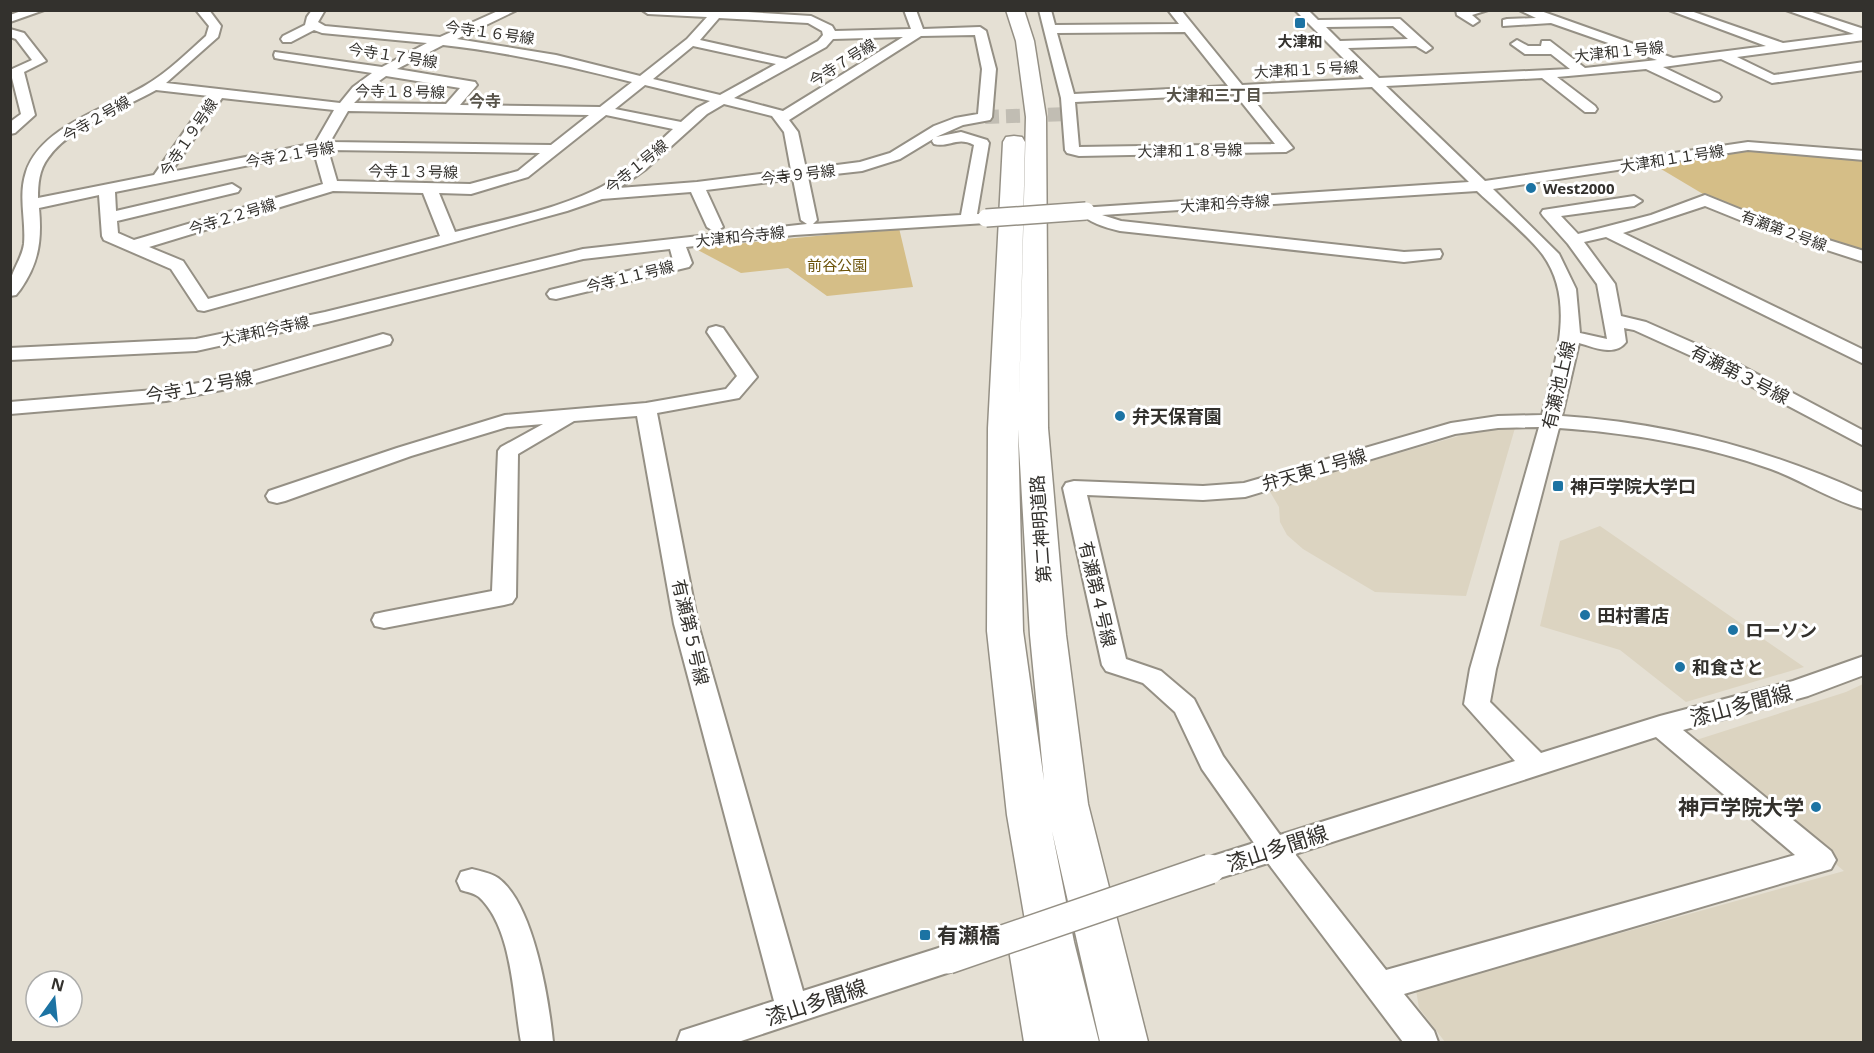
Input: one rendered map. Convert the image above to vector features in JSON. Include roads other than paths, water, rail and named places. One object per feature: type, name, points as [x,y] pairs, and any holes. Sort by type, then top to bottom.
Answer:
[{"type":"highway","name":"第二神明道路","points":[[997,10],[1006,40],[1015,117],[1002,428],[1005,631],[1028,815],[1052,942],[1075,1042]]},
{"type":"highway","name":"第二神明道路","points":[[1015,10],[1025,41],[1036,117],[1033,428],[1048,635],[1067,804],[1096,933],[1124,1042]]},
{"type":"highway","points":[[1005,631],[1005,717],[1012,809],[1048,1042]]},
{"type":"street","points":[[10,20],[38,10]]},
{"type":"street","name":"今寺２号線","points":[[10,291],[22,277],[32,247],[29,205],[34,170],[42,155],[69,131],[152,86],[212,37],[215,26],[202,10]]},
{"type":"street","points":[[287,39],[314,25],[312,24],[313,17],[319,10]]},
{"type":"street","points":[[332,186],[327,178],[321,146],[343,107],[362,87],[387,70],[511,10]]},
{"type":"street","points":[[657,11],[815,15],[828,29],[829,35],[918,33],[910,10]]},
{"type":"street","points":[[1045,10],[1068,98]]},
{"type":"street","name":"大津和１５号線","points":[[1174,10],[1238,89]]},
{"type":"street","name":"有瀬池上線","points":[[1301,10],[1551,254],[1567,289],[1571,336],[1551,421],[1483,669],[1477,704],[1535,765]]},
{"type":"street","points":[[1473,21],[1461,12],[1482,10]]},
{"type":"street","points":[[1525,10],[1674,62]]},
{"type":"street","points":[[1675,10],[1783,48]]},
{"type":"street","points":[[1792,10],[1810,12],[1863,35]]},
{"type":"street","name":"今寺１３号線","points":[[332,186],[471,189],[523,174],[691,42],[716,14]]},
{"type":"street","points":[[1507,23],[1553,20]]},
{"type":"street","points":[[1316,24],[1396,22],[1423,45],[1338,45]]},
{"type":"street","name":"今寺１６号線","points":[[314,25],[322,29],[356,34],[478,45],[556,59],[725,99],[777,113],[782,118]]},
{"type":"street","points":[[1050,29],[1188,28]]},
{"type":"street","name":"今寺９号線","points":[[600,194],[697,187],[862,166],[896,156],[939,129],[960,121],[985,117],[989,69],[980,31],[918,33]]},
{"type":"street","points":[[10,33],[20,36],[40,62],[14,71],[28,115],[10,129]]},
{"type":"street","name":"今寺７号線","points":[[782,118],[918,33]]},
{"type":"street","name":"今寺１号線","points":[[204,306],[561,208],[600,194],[641,166],[702,111],[822,44],[829,35]]},
{"type":"street","name":"大津和１号線","points":[[1376,83],[1582,72],[1783,48],[1863,35]]},
{"type":"street","points":[[691,42],[789,63]]},
{"type":"street","points":[[1517,44],[1525,50],[1550,47],[1582,72]]},
{"type":"street","name":"今寺１７号線","points":[[280,55],[387,70],[470,85],[449,109]]},
{"type":"street","points":[[1722,56],[1772,79],[1863,66]]},
{"type":"street","points":[[1648,65],[1714,97]]},
{"type":"street","points":[[1545,74],[1590,109]]},
{"type":"street","name":"大津和１５号線","points":[[1068,98],[1376,83]]},
{"type":"street","name":"今寺１８号線","points":[[152,86],[343,107],[604,111],[683,127]]},
{"type":"street","name":"大津和１８号線","points":[[1068,98],[1072,150],[1079,152],[1286,148],[1238,89]]},
{"type":"street","name":"今寺１９号線","points":[[158,180],[218,93]]},
{"type":"street","points":[[782,118],[791,132],[809,220]]},
{"type":"street","points":[[896,156],[914,152],[950,136],[971,136],[982,142],[977,218]]},
{"type":"street","name":"今寺２１号線","points":[[29,205],[321,146],[554,149]]},
{"type":"street","name":"大津和１１号線","points":[[1481,186],[1748,146],[1863,156]]},
{"type":"street","name":"今寺２２号線","points":[[133,246],[332,186]]},
{"type":"street","name":"大津和今寺線","points":[[10,354],[196,345],[327,317],[583,254],[676,243],[794,230],[1481,186]]},
{"type":"street","points":[[697,187],[715,227]]},
{"type":"street","points":[[429,188],[450,239]]},
{"type":"street","points":[[109,218],[232,189]]},
{"type":"street","points":[[107,191],[110,236],[177,265],[204,306],[196,345]]},
{"type":"street","name":"有瀬第２号線","points":[[1609,232],[1672,214],[1706,200],[1768,226],[1863,257]]},
{"type":"street","points":[[1571,336],[1609,345],[1617,342],[1606,285],[1574,240],[1550,213],[1635,201]]},
{"type":"street","points":[[1086,211],[1099,220],[1120,226],[1404,257],[1434,254]]},
{"type":"street","points":[[1574,240],[1609,232],[1863,358]]},
{"type":"street","name":"今寺１１号線","points":[[556,294],[683,263],[676,243]]},
{"type":"street","name":"有瀬第３号線","points":[[1613,320],[1640,326],[1716,360],[1863,440]]},
{"type":"street","points":[[277,496],[404,452],[505,421],[646,409],[732,394],[747,377],[716,332]]},
{"type":"street","name":"今寺１２号線","points":[[10,408],[166,395],[245,380],[383,340]]},
{"type":"street","name":"有瀬第５号線","points":[[646,409],[686,624],[792,1009]]},
{"type":"street","points":[[384,620],[504,597],[508,451],[574,415]]},
{"type":"street","name":"弁天東１号線","points":[[1074,488],[1203,493],[1245,489],[1479,423],[1506,420],[1551,421],[1674,437],[1749,455],[1816,480],[1863,502]]},
{"type":"street","name":"有瀬第４号線","points":[[1074,488],[1115,665],[1152,677],[1185,705],[1212,762],[1274,849]]},
{"type":"street","name":"漆山多聞線","points":[[693,1042],[948,959],[1210,869],[1660,726],[1799,689],[1863,665]]},
{"type":"street","points":[[1381,986],[1821,860],[1660,726]]},
{"type":"street","points":[[1274,849],[1422,1042]]},
{"type":"street","points":[[472,881],[487,886],[504,907],[516,931],[537,1042]]},
{"type":"tunnel","points":[[985,117],[1069,114]]},
{"type":"place","name":"大津和","points":[[1300,23]]},
{"type":"place","name":"West2000","points":[[1531,188]]},
{"type":"place","name":"弁天保育園","points":[[1120,416]]},
{"type":"place","name":"神戸学院大学口","points":[[1558,486]]},
{"type":"place","name":"田村書店","points":[[1585,615]]},
{"type":"place","name":"ローソン","points":[[1733,630]]},
{"type":"place","name":"和食さと","points":[[1680,667]]},
{"type":"place","name":"神戸学院大学","points":[[1816,807]]},
{"type":"place","name":"有瀬橋","points":[[925,935]]},
{"type":"district","name":"大津和三丁目","points":[[1214,95]]},
{"type":"district","name":"今寺","points":[[485,101]]},
{"type":"park label","name":"前谷公園","points":[[837,265]]}]
